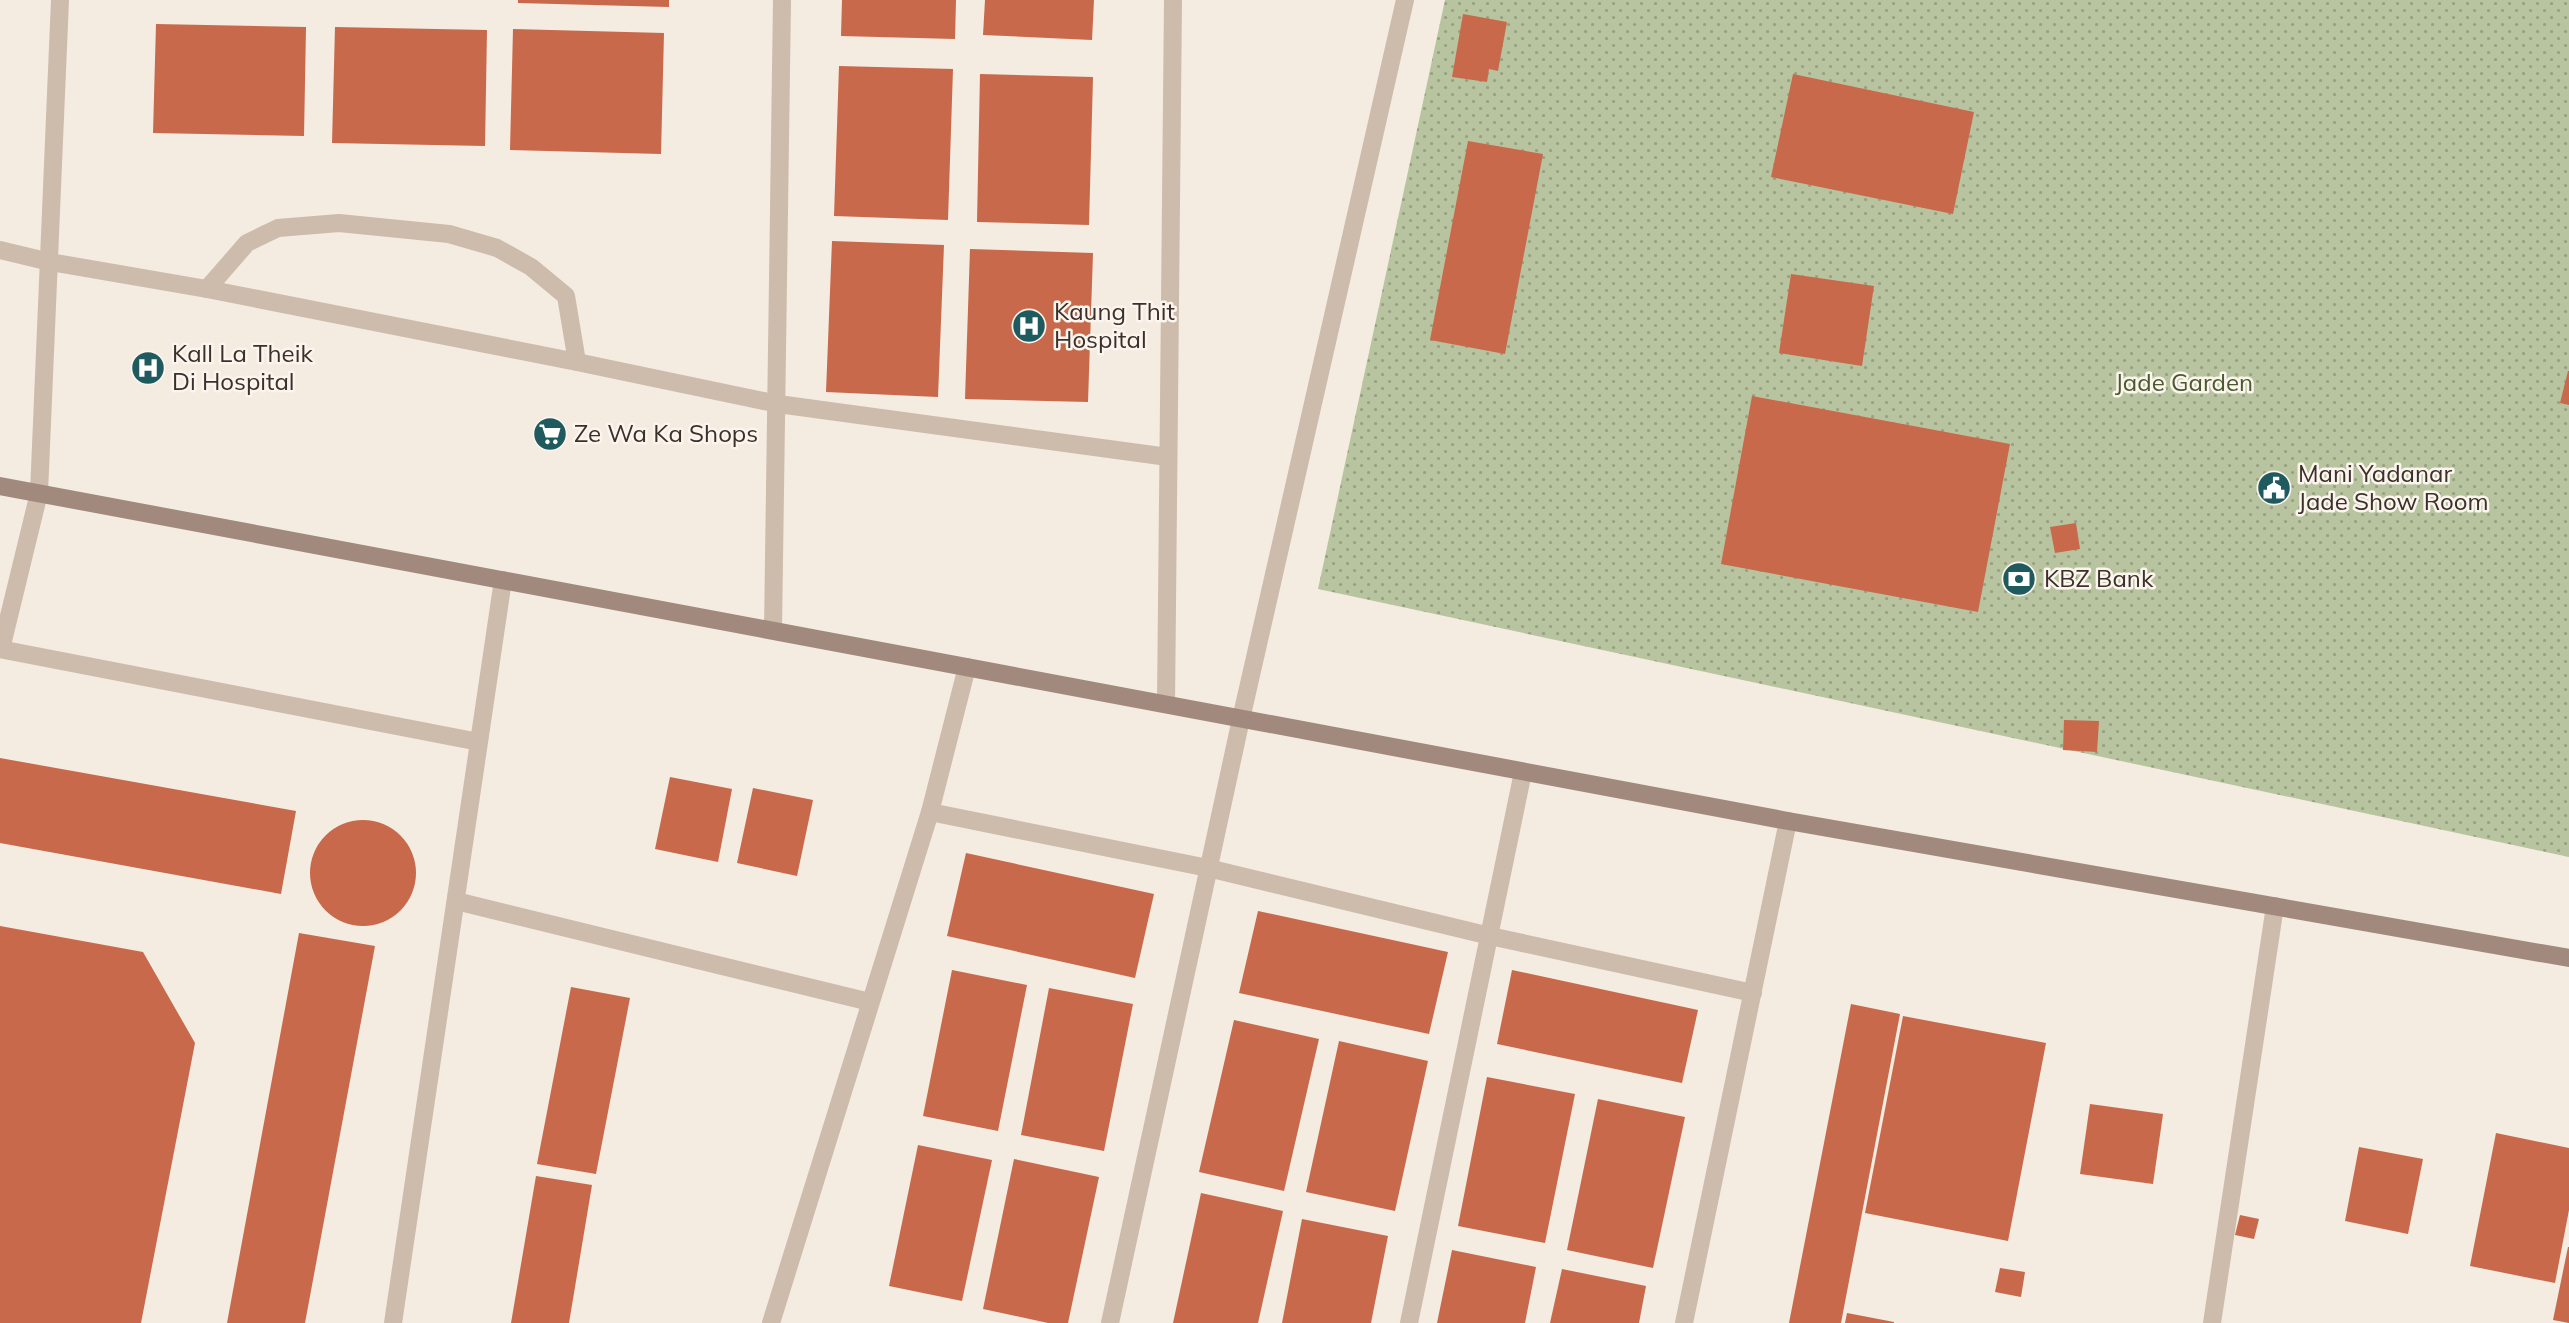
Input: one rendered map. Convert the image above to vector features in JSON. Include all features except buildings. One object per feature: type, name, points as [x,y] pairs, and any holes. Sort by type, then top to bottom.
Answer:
[{"type":"street","points":[[60,0],[39,493],[0,649],[479,742]]},
{"type":"street","points":[[773,630],[782,0]]},
{"type":"street","points":[[1166,704],[1173,0]]},
{"type":"street","points":[[1110,1323],[1241,719],[1405,0]]},
{"type":"street","points":[[207,289],[247,243],[278,228],[339,223],[449,234],[497,248],[531,267],[566,296],[577,362]]},
{"type":"street","points":[[0,250],[50,262],[207,289],[577,362],[778,404],[1168,457]]},
{"type":"street","points":[[0,486],[1788,821],[2569,958]]},
{"type":"street","points":[[393,1323],[503,580]]},
{"type":"street","points":[[771,1323],[930,812],[967,667]]},
{"type":"street","points":[[1409,1323],[1523,772]]},
{"type":"street","points":[[930,812],[1208,868],[1490,936],[1753,993]]},
{"type":"street","points":[[1684,1323],[1788,821]]},
{"type":"street","points":[[456,901],[870,1002]]},
{"type":"street","points":[[2212,1323],[2274,906]]},
{"type":"green space","name":"Jade Garden","points":[[1445,0],[2569,0],[2569,857],[1318,589]]},
{"type":"place","name":"Kaung Thit Hospital","points":[[1029,326]]},
{"type":"place","name":"Kall La Theik Di Hospital","points":[[148,368]]},
{"type":"place","name":"Ze Wa Ka Shops","points":[[550,434]]},
{"type":"place","name":"Mani Yadanar Jade Show Room","points":[[2274,488]]},
{"type":"place","name":"KBZ Bank","points":[[2019,579]]}]
